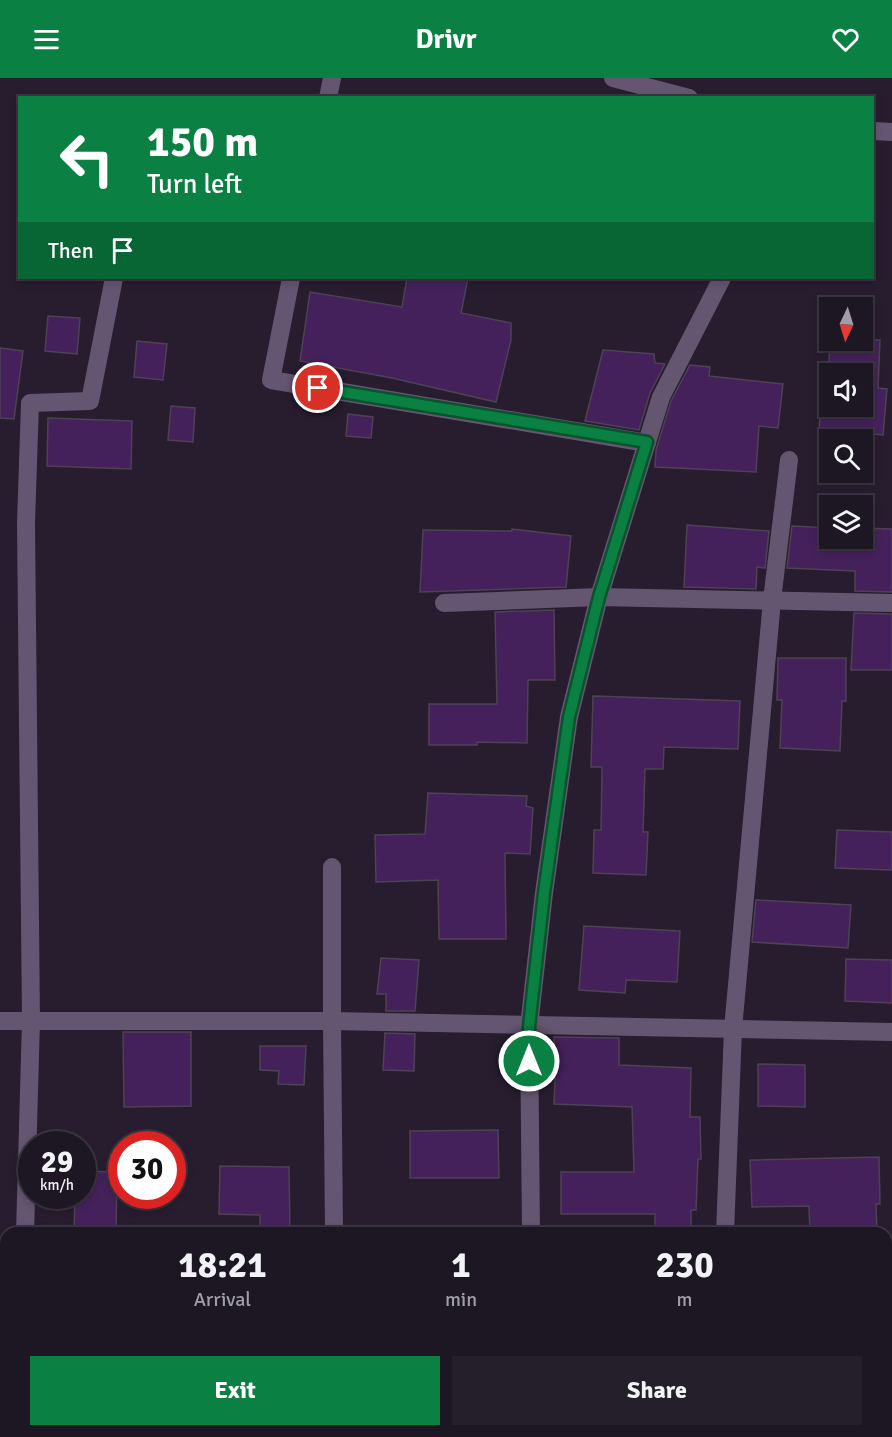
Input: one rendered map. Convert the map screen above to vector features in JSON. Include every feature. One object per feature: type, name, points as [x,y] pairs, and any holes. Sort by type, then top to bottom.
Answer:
[{"type":"street","points":[[328,96],[332,78]]},
{"type":"street","points":[[625,79],[682,96]]},
{"type":"street","points":[[874,131],[892,132]]},
{"type":"street","points":[[26,1227],[31,1021],[26,534],[30,403],[90,401],[114,279]]},
{"type":"street","points":[[291,279],[271,380],[647,442]]},
{"type":"street","points":[[531,1227],[529,1026],[544,893],[569,717],[599,597],[661,397],[721,279]]},
{"type":"street","points":[[725,1227],[733,1029],[772,600],[789,460]]},
{"type":"street","points":[[444,603],[599,597],[892,603]]},
{"type":"street","points":[[332,867],[334,1227]]},
{"type":"street","points":[[0,1021],[332,1021],[892,1032]]},
{"type":"building","points":[[407,279],[468,279],[461,313],[511,323],[511,340],[496,402],[392,378],[300,361],[310,292],[402,307]]},
{"type":"building","points":[[48,316],[80,318],[77,354],[45,351]]},
{"type":"building","points":[[873,340],[880,340],[878,388],[887,389],[883,435],[873,434],[873,429],[819,429],[820,417],[873,417],[873,363],[829,363],[830,351],[873,351]]},
{"type":"building","points":[[137,341],[167,344],[163,380],[134,377]]},
{"type":"building","points":[[0,348],[23,351],[14,419],[0,418]]},
{"type":"building","points":[[603,350],[654,354],[655,363],[665,364],[650,393],[639,430],[585,421]]},
{"type":"building","points":[[690,365],[710,367],[709,376],[783,384],[778,428],[759,426],[756,472],[655,467],[656,450],[671,401]]},
{"type":"building","points":[[171,406],[195,408],[193,442],[168,440]]},
{"type":"building","points":[[348,414],[373,417],[371,438],[346,436]]},
{"type":"building","points":[[48,418],[132,421],[131,469],[47,466]]},
{"type":"building","points":[[687,525],[769,531],[765,568],[757,567],[756,589],[684,587]]},
{"type":"building","points":[[792,526],[819,527],[819,549],[873,549],[873,528],[892,529],[892,592],[855,591],[855,571],[787,568]]},
{"type":"building","points":[[512,529],[571,536],[566,587],[420,592],[423,530],[512,531]]},
{"type":"building","points":[[554,610],[555,680],[528,680],[527,743],[477,742],[477,745],[429,745],[429,704],[497,704],[495,612]]},
{"type":"building","points":[[854,613],[892,614],[892,670],[851,670]]},
{"type":"building","points":[[778,658],[846,658],[846,701],[842,701],[840,751],[780,748],[782,700],[777,700]]},
{"type":"building","points":[[593,696],[740,701],[738,749],[664,747],[663,769],[645,769],[643,832],[648,832],[646,875],[593,873],[594,830],[601,830],[602,767],[591,767]]},
{"type":"building","points":[[428,793],[527,796],[526,806],[533,808],[530,854],[505,853],[506,939],[439,939],[438,880],[376,882],[375,835],[425,834]]},
{"type":"building","points":[[837,830],[892,832],[892,870],[835,868]]},
{"type":"building","points":[[756,900],[851,905],[848,948],[752,942]]},
{"type":"building","points":[[584,926],[680,931],[677,982],[626,980],[625,993],[579,990]]},
{"type":"building","points":[[381,958],[419,960],[415,1011],[386,1011],[386,994],[377,994]]},
{"type":"building","points":[[846,959],[892,960],[892,1003],[845,1001]]},
{"type":"building","points":[[123,1032],[191,1032],[191,1106],[124,1107]]},
{"type":"building","points":[[385,1033],[415,1034],[414,1071],[383,1070]]},
{"type":"building","points":[[554,1037],[619,1038],[619,1065],[691,1068],[690,1117],[700,1117],[701,1159],[698,1159],[696,1210],[691,1210],[691,1227],[655,1227],[655,1214],[561,1214],[561,1172],[634,1172],[632,1107],[554,1104]]},
{"type":"building","points":[[260,1046],[306,1046],[304,1085],[278,1084],[279,1071],[260,1070]]},
{"type":"building","points":[[758,1064],[805,1065],[805,1107],[758,1106]]},
{"type":"building","points":[[498,1130],[499,1178],[410,1178],[410,1131]]},
{"type":"building","points":[[879,1157],[880,1204],[876,1204],[877,1227],[810,1227],[809,1206],[752,1207],[750,1160]]},
{"type":"building","points":[[220,1166],[289,1167],[290,1227],[260,1227],[260,1215],[219,1214]]},
{"type":"building","points":[[96,1171],[108,1172],[108,1209],[116,1209],[116,1227],[74,1227],[75,1209],[96,1209]]},
{"type":"route","points":[[318,388],[647,442],[599,597],[569,717],[544,893],[529,1026],[529,1061]]}]
